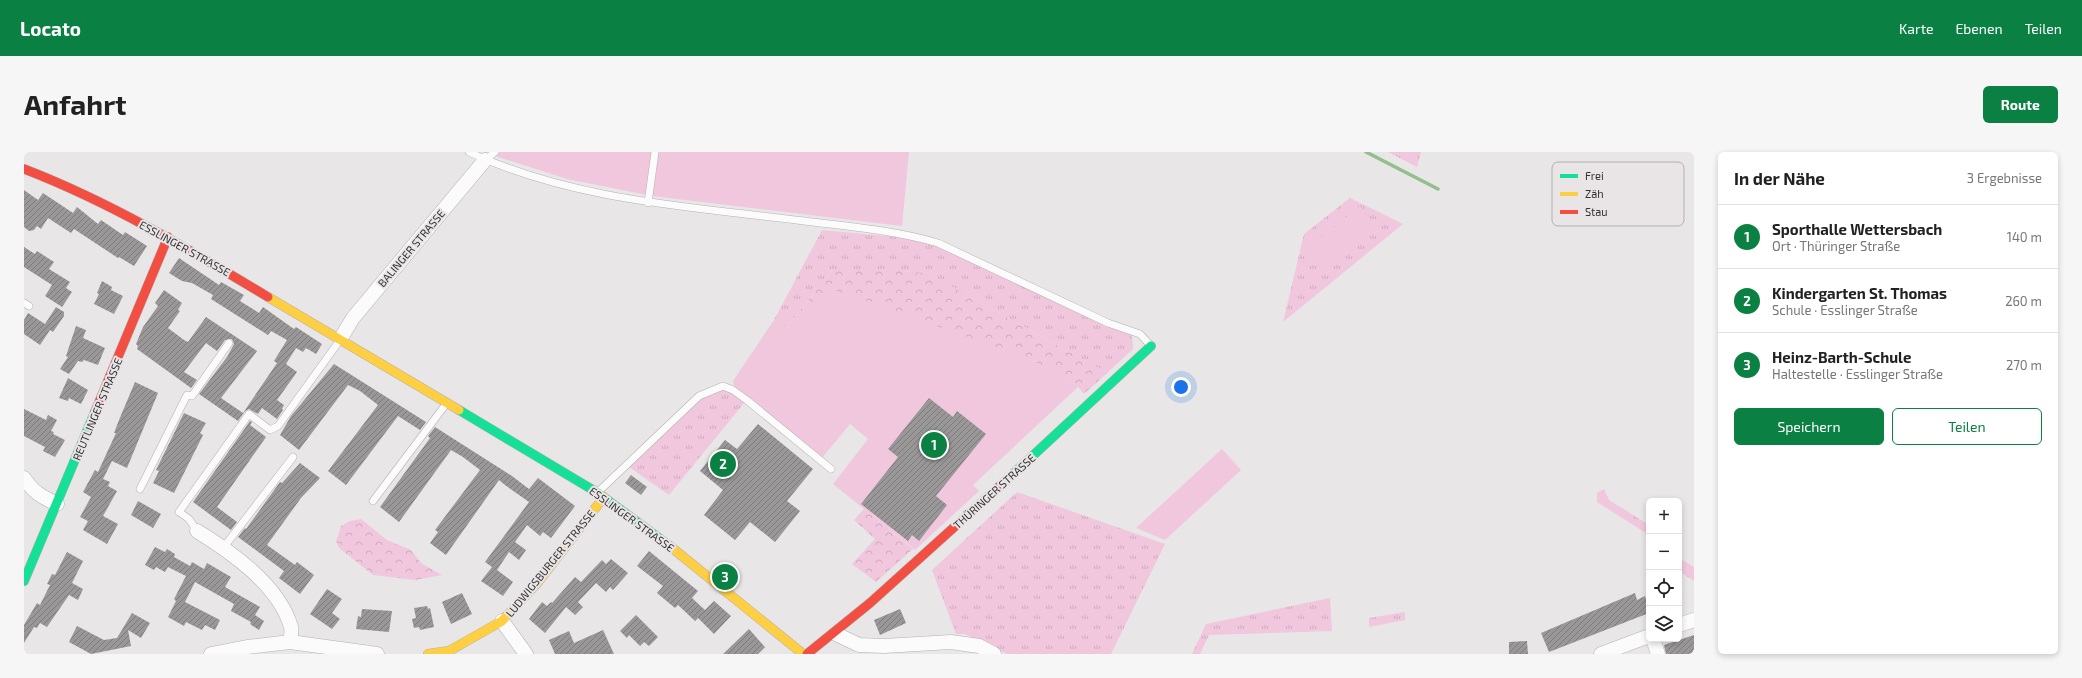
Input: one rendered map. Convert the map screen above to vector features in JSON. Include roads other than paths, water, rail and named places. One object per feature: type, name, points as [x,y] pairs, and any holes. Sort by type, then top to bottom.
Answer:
[{"type":"street","name":"BALINGER STRASSE","points":[[341,338],[353,318],[486,155]]},
{"type":"street","name":"ESSLINGER STRASSE","points":[[24,169],[50,179],[168,237],[341,338],[601,495],[655,534],[803,654]]},
{"type":"street","name":"REUTLINGER STRASSE","points":[[24,581],[168,237]]},
{"type":"street","name":"THÜRINGER STRASSE","points":[[807,654],[836,634],[1006,481],[1151,346]]},
{"type":"street","points":[[24,478],[31,489],[42,497],[57,504]]},
{"type":"street","name":"LUDWIGSBURGER STRASSE","points":[[428,654],[449,651],[502,621],[538,582],[601,495]]},
{"type":"street","points":[[197,531],[224,547],[242,562],[272,593],[284,610],[291,628],[290,642]]},
{"type":"street","points":[[1682,624],[1694,620]]},
{"type":"street","points":[[502,621],[526,654]]},
{"type":"street","points":[[836,634],[859,645],[884,646],[951,642],[978,646],[994,654]]},
{"type":"street","points":[[1601,654],[1646,637]]},
{"type":"street","points":[[211,654],[248,650],[290,642],[377,654]]},
{"type":"street","points":[[1654,642],[1658,654]]},
{"type":"lane","points":[[469,152],[486,155],[566,186],[648,203],[760,215],[915,236],[938,243],[1108,323],[1140,334],[1151,346]]},
{"type":"lane","points":[[648,203],[655,152]]},
{"type":"lane","points":[[197,531],[189,519],[179,512],[240,426],[249,414],[270,430],[278,426],[341,338]]},
{"type":"lane","points":[[140,489],[187,395],[192,396],[229,343]]},
{"type":"lane","points":[[601,495],[699,396],[722,386],[733,390],[748,401],[831,469]]},
{"type":"lane","points":[[373,502],[448,403]]},
{"type":"lane","points":[[224,547],[293,457]]},
{"type":"waterway","points":[[1366,152],[1438,189]]},
{"type":"place","name":"Sporthalle Wettersbach","points":[[934,445]]},
{"type":"place","name":"Kindergarten St. Thomas","points":[[723,464]]},
{"type":"place","name":"Heinz-Barth-Schule","points":[[725,577]]}]
